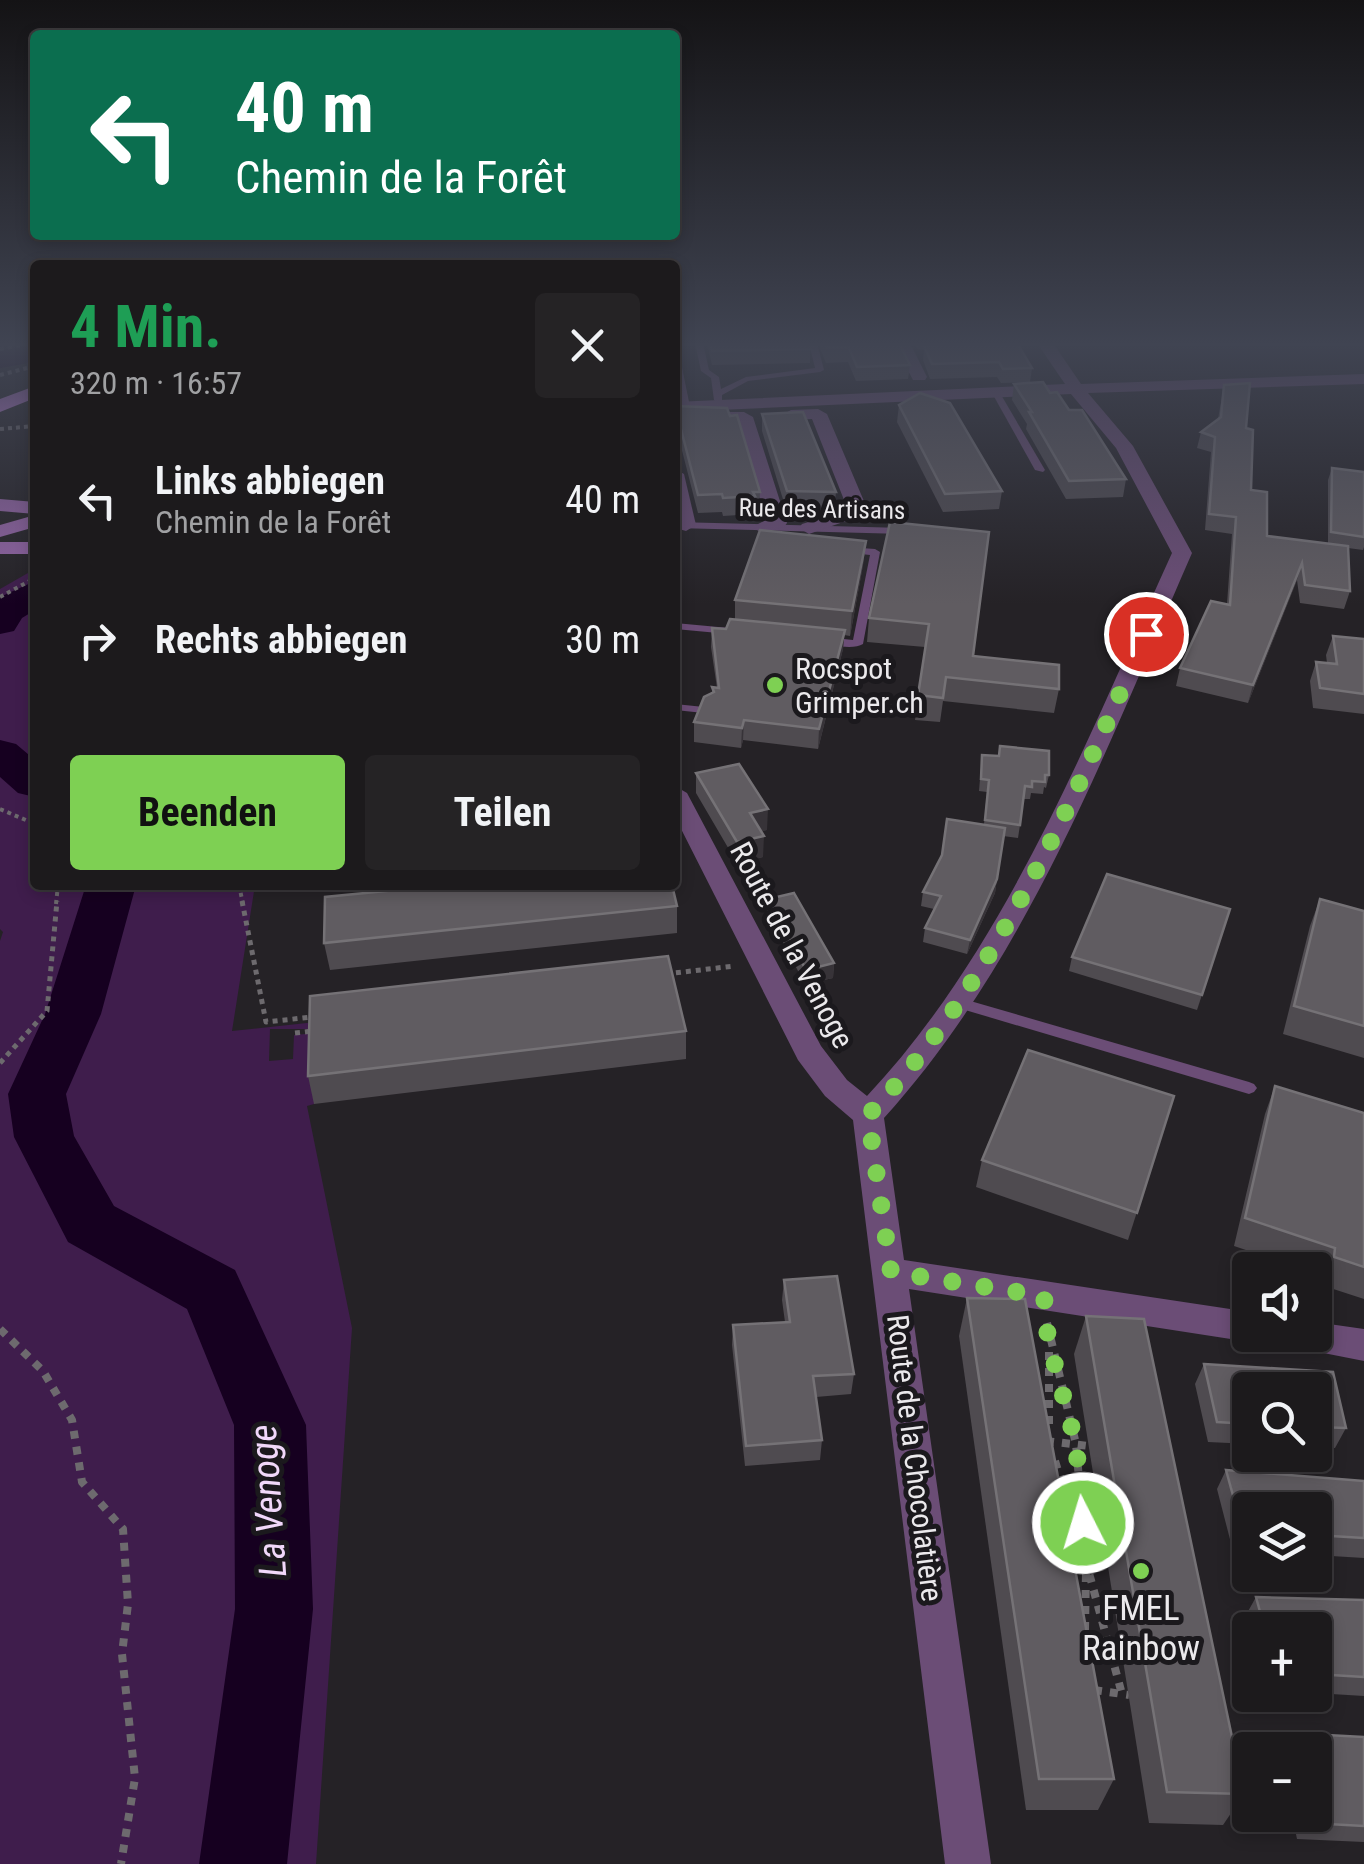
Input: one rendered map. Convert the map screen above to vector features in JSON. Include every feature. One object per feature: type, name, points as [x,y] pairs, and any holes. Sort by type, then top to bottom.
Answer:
[{"type":"main road","points":[[0,504],[30,507]]},
{"type":"main road","points":[[2,539],[30,524]]},
{"type":"main road","points":[[2,539],[30,547]]},
{"type":"street","points":[[748,430],[777,523],[762,527]]},
{"type":"street","points":[[802,534],[859,513],[825,430]]},
{"type":"street","points":[[868,1115],[910,1072],[960,1003],[1023,892],[1121,693],[1182,553],[1124,446],[1111,430]]},
{"type":"street","name":"Route de la Venoge","points":[[680,803],[816,1061],[836,1088],[868,1115]]},
{"type":"street","name":"Route de la Chocolatière","points":[[868,1115],[968,1864]]},
{"type":"street","points":[[891,1272],[1232,1324]]},
{"type":"street","points":[[1332,1340],[1364,1345]]},
{"type":"lane","points":[[1017,430],[1040,470]]},
{"type":"lane","points":[[859,513],[887,512]]},
{"type":"lane","name":"Rue des Artisans","points":[[680,525],[762,527],[802,534],[922,531]]},
{"type":"lane","points":[[802,638],[858,644],[874,552],[838,549]]},
{"type":"lane","points":[[680,625],[691,622],[747,633]]},
{"type":"lane","points":[[680,708],[704,710]]},
{"type":"lane","points":[[960,1003],[1249,1088]]},
{"type":"path","points":[[0,598],[30,581]]},
{"type":"path","points":[[0,809],[30,822]]},
{"type":"path","points":[[0,1063],[47,1011],[56,947],[58,890]]},
{"type":"path","points":[[240,890],[266,1022],[323,1016]]},
{"type":"path","points":[[648,976],[763,962]]},
{"type":"path","points":[[294,1034],[316,1031]]},
{"type":"path","points":[[1044,1296],[1050,1344],[1076,1444],[1086,1562],[1085,1634]]},
{"type":"path","points":[[0,1329],[43,1371],[72,1420],[82,1482],[122,1529],[128,1604],[122,1654],[136,1778],[121,1864]]},
{"type":"path","points":[[1050,1344],[1048,1442],[1125,1695],[1084,1688]]},
{"type":"path","points":[[1033,1440],[1088,1446]]},
{"type":"shaded area","points":[[30,572],[30,890],[254,890],[232,1031],[316,1022],[316,1029],[270,1029],[269,1061],[293,1059],[294,1035],[316,1033],[314,1104],[307,1106],[352,1328],[316,1864],[0,1864],[0,589]]},
{"type":"building","points":[[681,430],[741,430],[760,492],[753,492],[755,496],[723,498],[722,494],[698,495]]},
{"type":"building","points":[[767,430],[810,430],[836,492],[787,491]]},
{"type":"building","points":[[912,430],[966,430],[1002,491],[945,494]]},
{"type":"building","points":[[1039,430],[1095,430],[1126,479],[1069,481]]},
{"type":"building","points":[[1253,430],[1251,490],[1267,492],[1267,536],[1348,546],[1350,591],[1305,585],[1302,563],[1253,685],[1180,668],[1211,601],[1230,605],[1236,517],[1209,514],[1215,437],[1201,432]]},
{"type":"building","points":[[1332,468],[1364,472],[1364,537],[1331,532]]},
{"type":"building","points":[[890,522],[989,532],[973,656],[1059,665],[1059,689],[946,677],[943,698],[918,695],[929,624],[869,618]]},
{"type":"building","points":[[760,530],[866,541],[852,611],[735,600]]},
{"type":"building","name":"Rocspot Grimper.ch","points":[[730,619],[845,630],[819,729],[744,720],[742,728],[694,722],[704,697],[714,692],[712,687],[719,688],[712,628],[726,629]]},
{"type":"building","points":[[1333,636],[1364,639],[1364,694],[1320,688],[1316,662],[1337,664]]},
{"type":"building","points":[[1000,746],[1049,751],[1049,775],[1045,775],[1045,782],[1032,781],[1032,787],[1025,786],[1020,825],[985,820],[989,780],[981,779],[982,755],[999,756]]},
{"type":"building","points":[[739,764],[768,809],[750,813],[764,836],[737,842],[696,773]]},
{"type":"building","points":[[947,819],[1005,828],[997,879],[970,940],[925,928],[941,896],[923,892],[942,855]]},
{"type":"building","points":[[1107,874],[1230,909],[1202,995],[1072,957]]},
{"type":"building","points":[[396,890],[673,890],[677,906],[324,943],[325,897]]},
{"type":"building","points":[[794,893],[834,963],[806,970],[768,899]]},
{"type":"building","points":[[1320,899],[1364,911],[1364,1026],[1294,1006]]},
{"type":"building","points":[[668,956],[686,1031],[308,1076],[310,996]]},
{"type":"building","points":[[1028,1050],[1174,1096],[1137,1213],[982,1160]]},
{"type":"building","points":[[1275,1086],[1364,1113],[1364,1267],[1334,1257],[1335,1248],[1245,1218]]},
{"type":"building","points":[[837,1276],[854,1374],[813,1376],[822,1440],[746,1446],[733,1325],[790,1322],[784,1280]]},
{"type":"building","name":"FMEL Rainbow","points":[[967,1298],[1025,1299],[1114,1779],[1039,1779]]},
{"type":"building","name":"FMEL Rainbow","points":[[1086,1316],[1144,1319],[1232,1737],[1232,1794],[1167,1792]]},
{"type":"building","points":[[1204,1364],[1333,1372],[1346,1428],[1332,1428],[1332,1372],[1232,1372],[1232,1423],[1217,1422]]},
{"type":"building","points":[[1226,1470],[1364,1481],[1364,1538],[1332,1536],[1332,1492],[1232,1492]]},
{"type":"building","points":[[1256,1597],[1364,1600],[1364,1677],[1332,1675],[1332,1612],[1260,1612]]},
{"type":"building","points":[[1332,1735],[1364,1737],[1364,1826],[1332,1824]]},
{"type":"waterway","name":"La Venoge","points":[[0,622],[6,611],[30,596]]},
{"type":"waterway","name":"La Venoge","points":[[0,754],[30,779]]},
{"type":"waterway","name":"La Venoge","points":[[110,890],[73,1014],[37,1094],[44,1137],[91,1224],[212,1290],[270,1425],[274,1609],[243,1864]]},
{"type":"place","name":"Rocspot Grimper.ch","points":[[775,685]]},
{"type":"place","name":"FMEL Rainbow","points":[[1141,1571]]},
{"type":"route","points":[[1083,1523],[1076,1444],[1048,1339],[1044,1296],[891,1272],[868,1115],[910,1072],[960,1003],[1023,892],[1146,634]]}]
